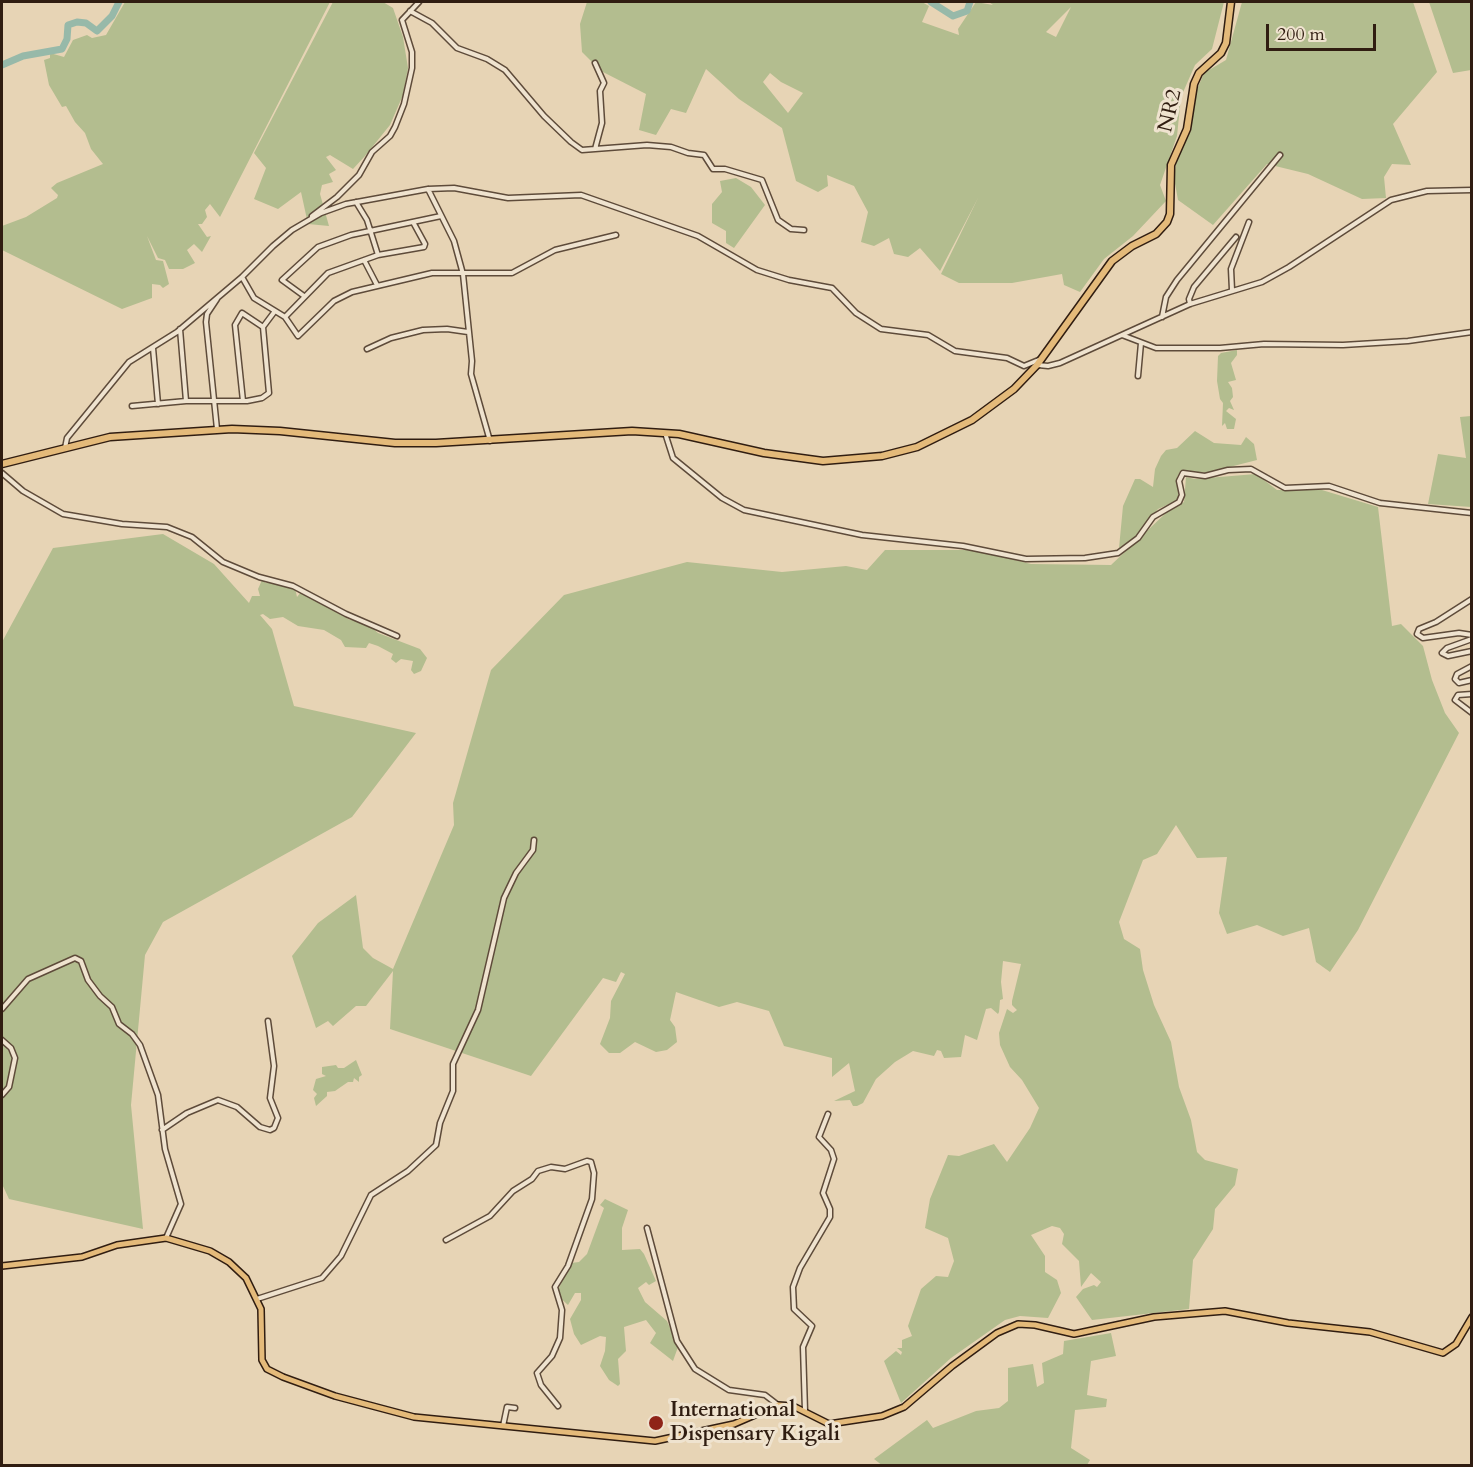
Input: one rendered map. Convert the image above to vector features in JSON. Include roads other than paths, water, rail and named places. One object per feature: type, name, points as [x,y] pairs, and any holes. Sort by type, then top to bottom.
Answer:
[{"type":"highway","name":"NR2","points":[[2,464],[110,437],[217,429],[280,431],[395,443],[490,441],[610,432],[665,433],[804,460],[882,456],[917,447],[972,420],[1001,400],[1037,365],[1112,261],[1132,246],[1156,234],[1170,214],[1172,165],[1187,129],[1194,84],[1199,73],[1221,53],[1226,43],[1231,2]]},
{"type":"main road","points":[[2,1266],[82,1257],[117,1245],[166,1238],[210,1251],[229,1262],[246,1278],[257,1299],[262,1317],[261,1351],[267,1369],[335,1396],[414,1417],[655,1441],[734,1424],[778,1405],[793,1406],[805,1411],[820,1422],[837,1425],[897,1411],[997,1333],[1018,1324],[1035,1325],[1074,1334],[1154,1317],[1225,1311],[1288,1323],[1370,1332],[1443,1353],[1456,1344],[1472,1317]]},
{"type":"street","points":[[65,449],[68,438],[126,365],[180,329],[242,277],[273,246],[309,220],[359,175],[372,152],[390,136],[404,104],[412,68],[412,52],[402,20],[419,2]]},
{"type":"street","points":[[410,11],[432,23],[457,48],[487,59],[505,70],[570,142],[582,150],[642,145],[666,146],[704,155],[713,169],[724,169],[762,180],[778,220],[791,229],[804,230]]},
{"type":"street","points":[[595,63],[604,83],[600,91],[602,123],[596,149]]},
{"type":"street","points":[[1161,318],[1166,297],[1178,280],[1280,155]]},
{"type":"street","points":[[309,220],[333,208],[356,202],[428,189],[454,188],[508,198],[575,194],[698,236],[757,270],[789,280],[832,288],[856,313],[881,329],[928,335],[955,351],[1007,358],[1024,366],[1042,358]]},
{"type":"street","points":[[428,189],[454,241],[463,274],[472,361],[471,374],[490,441]]},
{"type":"street","points":[[1037,365],[1048,366],[1060,363],[1190,304],[1262,282],[1283,271],[1391,200],[1427,191],[1472,190]]},
{"type":"street","points":[[356,202],[370,230],[378,255]]},
{"type":"street","points":[[304,296],[282,280],[318,247],[370,230],[441,216]]},
{"type":"street","points":[[285,316],[327,273],[378,255],[424,247],[413,222]]},
{"type":"street","points":[[1232,290],[1231,269],[1249,222]]},
{"type":"street","points":[[242,277],[254,297],[285,316],[298,336],[339,297],[376,285],[432,273],[512,273],[555,250],[616,235]]},
{"type":"street","points":[[1190,304],[1189,299],[1194,287],[1236,237]]},
{"type":"street","points":[[364,260],[376,285]]},
{"type":"street","points":[[217,429],[206,322],[207,314],[220,294]]},
{"type":"street","points":[[132,406],[186,401],[243,401],[262,398],[269,393],[263,327],[275,311]]},
{"type":"street","points":[[243,401],[235,324],[242,313],[263,327]]},
{"type":"street","points":[[367,349],[386,340],[423,330],[447,328],[468,332]]},
{"type":"street","points":[[180,329],[186,401]]},
{"type":"street","points":[[1122,335],[1141,344],[1161,349],[1226,348],[1264,344],[1343,345],[1408,341],[1472,332]]},
{"type":"street","points":[[1138,376],[1141,344]]},
{"type":"street","points":[[153,348],[158,404]]},
{"type":"street","points":[[665,433],[673,458],[722,498],[744,510],[862,535],[963,546],[1026,559],[1085,558],[1118,553],[1138,538],[1162,510],[1179,502],[1182,495],[1179,481],[1183,474],[1205,476],[1227,470],[1251,469],[1285,488],[1329,486],[1380,503],[1472,513]]},
{"type":"street","points":[[2,473],[23,491],[63,514],[86,520],[167,527],[192,537],[223,562],[251,574],[293,586],[346,614],[397,636]]},
{"type":"street","points":[[1472,600],[1419,630],[1417,634],[1423,638],[1459,633],[1472,637]]},
{"type":"street","points":[[1472,637],[1442,652],[1448,656],[1472,651]]},
{"type":"street","points":[[1472,666],[1457,674],[1455,679],[1459,683],[1472,680]]},
{"type":"street","points":[[1472,694],[1458,695],[1455,700],[1472,713]]},
{"type":"street","points":[[257,1299],[322,1278],[341,1256],[371,1195],[408,1171],[437,1143],[441,1123],[453,1091],[453,1064],[477,1010],[504,898],[516,873],[531,855],[534,840]]},
{"type":"street","points":[[2,1010],[28,979],[75,958],[81,961],[94,988],[112,1007],[119,1024],[140,1045],[158,1095],[168,1162],[181,1204],[166,1238]]},
{"type":"street","points":[[162,1130],[187,1113],[218,1100],[231,1104],[260,1127],[270,1130],[274,1128],[278,1118],[270,1098],[274,1066],[268,1021]]},
{"type":"street","points":[[2,1040],[11,1048],[15,1058],[9,1087],[2,1095]]},
{"type":"street","points":[[805,1411],[803,1347],[812,1326],[794,1309],[793,1287],[800,1268],[830,1217],[830,1209],[824,1193],[832,1167],[833,1154],[819,1137],[828,1114]]},
{"type":"street","points":[[446,1240],[490,1216],[513,1191],[532,1179],[537,1171],[551,1167],[565,1169],[587,1161],[591,1162],[594,1173],[591,1199],[568,1266],[555,1287],[562,1310],[560,1338],[552,1356],[537,1373],[541,1384],[558,1407]]},
{"type":"street","points":[[647,1228],[676,1341],[695,1369],[729,1390],[765,1395],[778,1405]]},
{"type":"street","points":[[503,1426],[507,1407],[515,1408]]},
{"type":"waterway","points":[[2,65],[23,56],[62,49],[67,39],[68,25],[77,22],[86,23],[97,31],[112,16],[119,2]]},
{"type":"waterway","points":[[931,2],[953,16],[967,11],[970,2]]},
{"type":"place","name":"International Dispensary Kigali","points":[[656,1423]]}]
